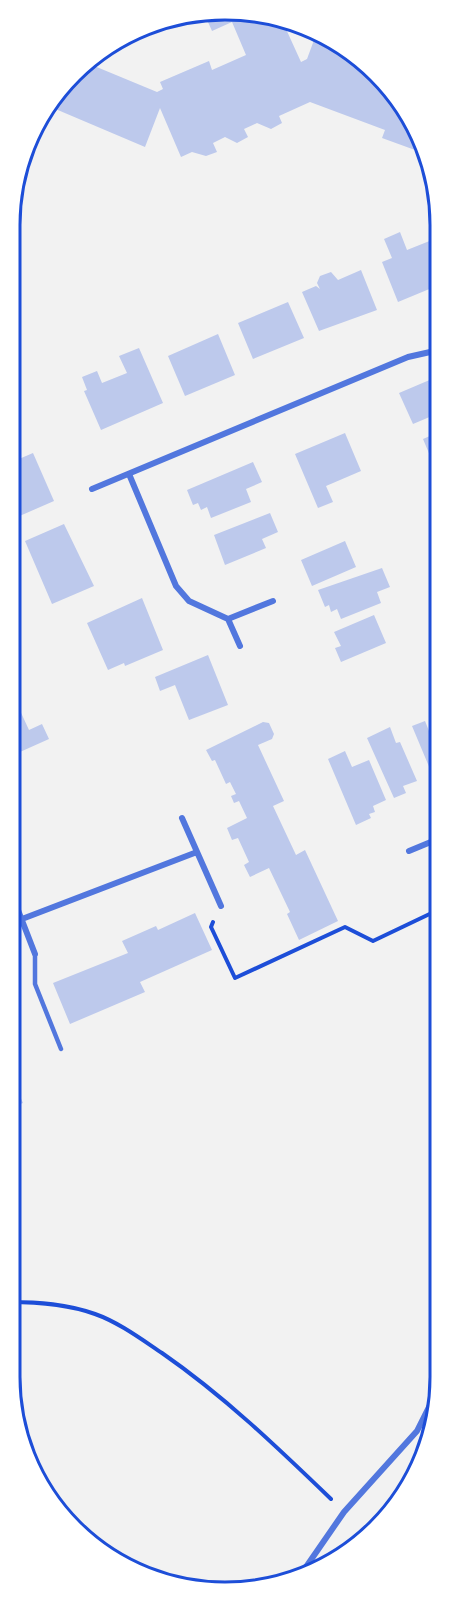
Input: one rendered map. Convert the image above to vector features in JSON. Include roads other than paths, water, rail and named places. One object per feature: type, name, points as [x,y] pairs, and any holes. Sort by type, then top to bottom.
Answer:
[{"type":"street","points":[[92,489],[408,357],[430,352]]},
{"type":"street","points":[[129,474],[176,586],[189,601],[228,619],[240,646]]},
{"type":"street","points":[[228,619],[273,601]]},
{"type":"street","points":[[182,818],[221,906]]},
{"type":"street","points":[[409,851],[430,843]]},
{"type":"street","points":[[22,919],[197,852]]},
{"type":"street","points":[[20,914],[35,954]]},
{"type":"street","points":[[308,1565],[344,1512],[417,1431],[428,1408]]},
{"type":"lane","points":[[35,954],[35,984],[61,1049]]}]
